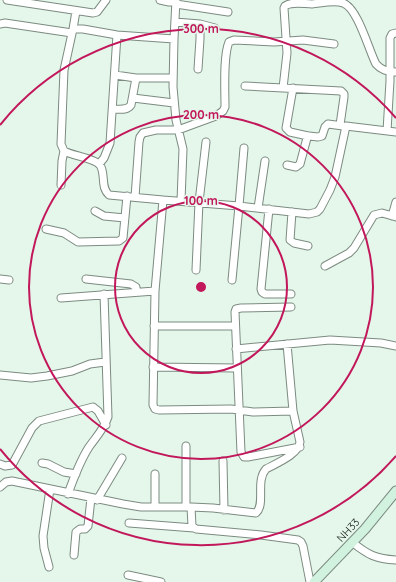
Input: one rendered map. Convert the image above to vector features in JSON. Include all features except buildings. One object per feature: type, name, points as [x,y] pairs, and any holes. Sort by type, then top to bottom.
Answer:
[{"type":"main road","name":"NH33","points":[[314,582],[352,542],[396,491]]},
{"type":"street","points":[[7,0],[52,3],[76,11],[93,13],[97,12],[106,0]]},
{"type":"street","points":[[160,0],[228,12]]},
{"type":"street","points":[[283,88],[287,53],[285,6],[289,3],[324,1],[338,2],[347,5],[358,19],[364,31],[376,64],[379,68],[393,72]]},
{"type":"street","points":[[176,2],[173,78],[174,103],[178,130],[183,149],[181,202]]},
{"type":"street","points":[[62,185],[62,161],[64,152],[61,144],[64,70],[76,11]]},
{"type":"street","points":[[0,24],[5,22],[73,31],[83,28],[117,35],[174,39]]},
{"type":"street","points":[[175,22],[200,24],[215,28]]},
{"type":"street","points":[[198,69],[200,24]]},
{"type":"street","points":[[387,131],[393,72],[390,38],[392,34],[396,33]]},
{"type":"street","points":[[99,164],[104,158],[110,143],[117,35]]},
{"type":"street","points":[[46,229],[64,233],[78,242],[119,241],[123,238],[125,218],[131,196],[140,137],[143,133],[149,131],[178,130],[216,116],[223,111],[225,107],[227,47],[229,42],[234,40],[262,42],[308,40],[334,44]]},
{"type":"street","points":[[115,75],[136,78],[173,78]]},
{"type":"street","points":[[113,109],[129,108],[133,98],[136,78]]},
{"type":"street","points":[[64,152],[94,161],[99,164],[104,188],[106,192],[113,196],[131,196],[181,202],[199,202],[313,214],[317,212],[330,190],[335,177],[343,126],[343,92],[245,86]]},
{"type":"street","points":[[293,88],[286,128],[290,132],[318,137],[322,136],[325,127],[328,124],[396,132]]},
{"type":"street","points":[[133,98],[174,103]]},
{"type":"street","points":[[287,165],[296,167],[300,164],[308,136]]},
{"type":"street","points":[[196,270],[199,202],[206,142]]},
{"type":"street","points":[[232,280],[244,148]]},
{"type":"street","points":[[258,208],[265,161]]},
{"type":"street","points":[[163,200],[155,291],[153,367],[153,402],[155,409],[239,410],[253,412],[293,411]]},
{"type":"street","points":[[325,266],[341,258],[354,248],[374,215],[382,213],[394,216],[396,202]]},
{"type":"street","points":[[269,209],[261,289],[265,294],[291,294]]},
{"type":"street","points":[[95,211],[104,216],[125,218]]},
{"type":"street","points":[[292,212],[290,240],[294,243],[308,246]]},
{"type":"street","points":[[0,279],[9,280]]},
{"type":"street","points":[[86,279],[131,284],[136,286],[136,292]]},
{"type":"street","points":[[61,298],[155,291]]},
{"type":"street","points":[[68,494],[89,447],[106,425],[108,417],[109,409],[105,362],[104,294]]},
{"type":"street","points":[[291,307],[236,309],[236,368],[241,452],[244,457],[257,456],[300,447]]},
{"type":"street","points":[[154,326],[235,326]]},
{"type":"street","points":[[236,349],[330,340],[396,346]]},
{"type":"street","points":[[287,344],[293,411],[300,447]]},
{"type":"street","points":[[0,375],[31,378],[72,371],[90,364],[105,362]]},
{"type":"street","points":[[153,367],[236,368]]},
{"type":"street","points":[[0,464],[5,466],[12,465],[32,428],[39,421],[93,407],[98,411],[106,425]]},
{"type":"street","points":[[186,446],[188,507],[191,522],[194,528]]},
{"type":"street","points":[[0,487],[6,482],[12,480],[68,494],[123,504],[155,507],[188,507],[254,513],[258,512],[260,509],[263,473],[266,469],[293,453],[300,447]]},
{"type":"street","points":[[74,555],[76,532],[80,529],[85,529],[88,526],[94,499],[122,458]]},
{"type":"street","points":[[223,461],[224,510]]},
{"type":"street","points":[[42,463],[48,464],[64,472],[76,474]]},
{"type":"street","points":[[154,474],[155,507]]},
{"type":"street","points":[[48,567],[43,536],[50,489]]},
{"type":"street","points":[[129,523],[194,528],[196,530],[261,535],[298,540],[303,546],[310,582]]},
{"type":"street","points":[[352,542],[373,557],[384,560],[396,560]]},
{"type":"street","points":[[128,575],[161,582]]}]
